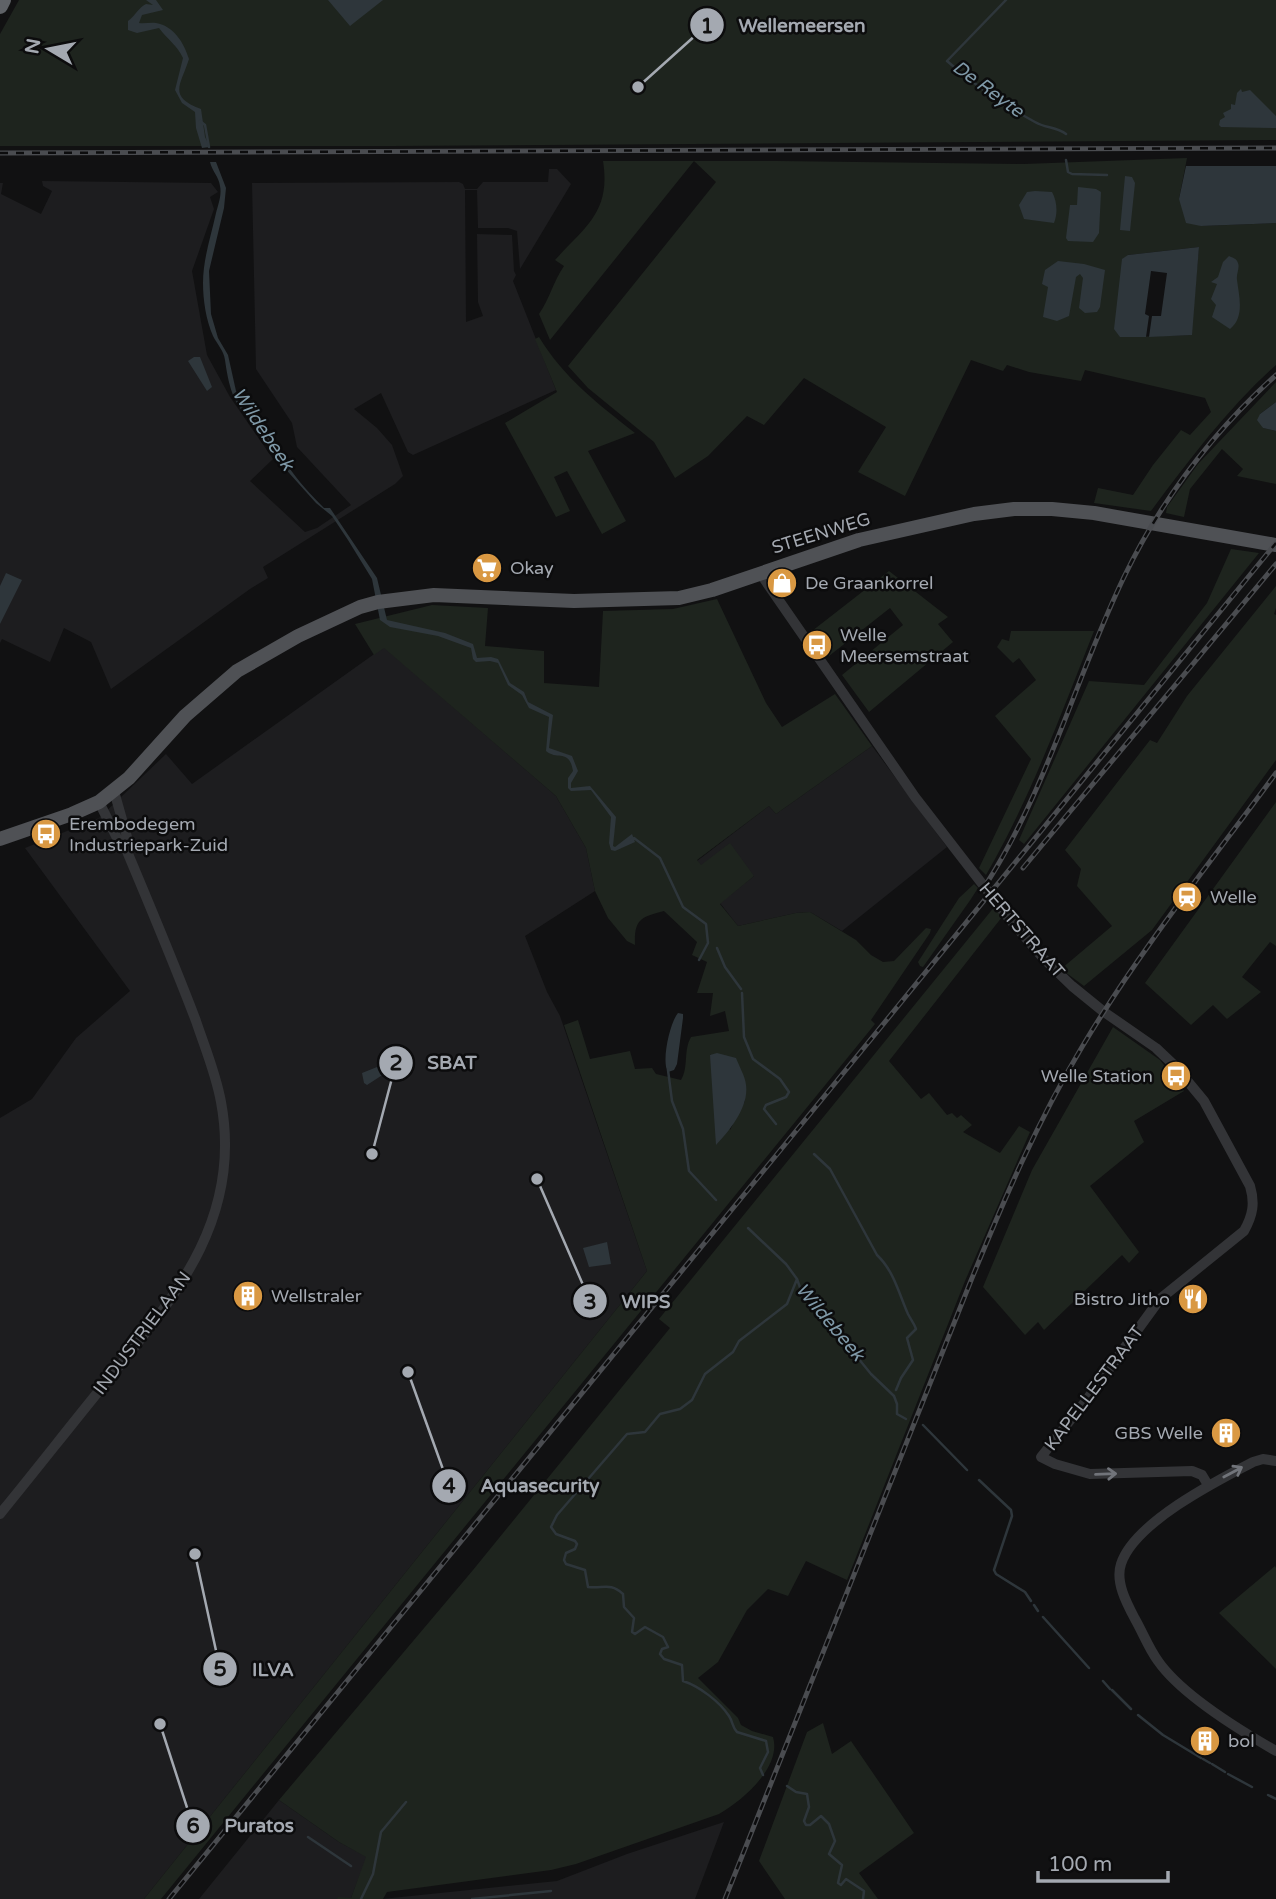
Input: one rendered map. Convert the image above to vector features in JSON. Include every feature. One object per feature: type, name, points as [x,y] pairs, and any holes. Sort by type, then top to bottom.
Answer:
[{"type":"highway","points":[[0,6],[4,0]]},
{"type":"main road","name":"STEENWEG","points":[[0,839],[99,802],[149,757],[185,716],[237,671],[308,631],[360,607],[378,602],[434,595],[574,601],[663,600],[695,595],[859,540],[974,514],[1024,509],[1094,513],[1276,545]]},
{"type":"street","name":"HERTSTRAAT","points":[[760,573],[915,797],[1030,944],[1072,986],[1165,1055],[1204,1101],[1250,1186],[1253,1199],[1252,1217],[1244,1231],[1173,1287]]},
{"type":"street","name":"INDUSTRIELAAN","points":[[114,791],[128,837],[126,849]]},
{"type":"street","name":"INDUSTRIELAAN","points":[[0,1514],[181,1287],[205,1239],[220,1192],[223,1171],[224,1125],[218,1089],[187,998],[126,849],[99,802]]},
{"type":"street","name":"KAPELLESTRAAT","points":[[1173,1287],[1160,1299],[1041,1457],[1090,1474],[1192,1471],[1202,1475],[1208,1485]]},
{"type":"street","points":[[1276,1461],[1258,1460],[1194,1494],[1133,1542],[1120,1565],[1121,1587],[1128,1606],[1159,1662],[1210,1708],[1238,1729],[1276,1751]]},
{"type":"shaded area","points":[[19,0],[1276,0],[1276,140],[0,146],[0,34]]},
{"type":"shaded area","points":[[1187,158],[1179,199],[1201,226],[1276,223],[1276,365],[1226,416],[1151,511],[1094,503],[1098,488],[1133,495],[1181,430],[1190,435],[1211,412],[1205,398],[1085,370],[1081,381],[1029,372],[1007,365],[1003,371],[971,360],[905,496],[858,472],[886,427],[804,378],[764,425],[747,416],[708,456],[675,478],[654,442],[588,388],[568,366],[716,182],[694,161],[1024,164]],"holes":[[[1199,247],[1191,335],[1133,337],[1128,255]]]},
{"type":"shaded area","points":[[603,161],[694,161],[550,340],[539,314],[564,266],[555,260],[586,227],[600,206],[605,179]]},
{"type":"shaded area","points":[[549,169],[557,169],[571,184],[520,269],[517,231],[508,228],[478,228],[477,190],[465,190],[466,322],[483,316],[478,302],[477,234],[512,235],[516,275],[513,281],[556,390],[413,455],[408,452],[381,393],[354,409],[392,445],[403,476],[395,484],[263,567],[268,578],[111,689],[91,642],[64,628],[50,662],[2,639],[0,643],[0,183],[3,183],[1,194],[41,214],[52,191],[43,186],[42,181],[211,183],[218,192],[210,197],[214,209],[192,271],[207,355],[230,397],[273,459],[250,481],[305,532],[317,528],[351,505],[297,447],[292,423],[256,369],[252,183],[459,182],[465,189],[477,189],[483,182],[548,182]]},
{"type":"shaded area","points":[[539,337],[571,378],[635,433],[588,451],[626,521],[602,534],[567,471],[554,477],[570,511],[556,517],[505,423],[557,392],[535,339]]},
{"type":"shaded area","points":[[1276,382],[1276,402],[1260,414],[1263,428],[1276,431],[1276,484],[1237,476],[1243,469],[1222,449],[1190,489],[1184,517],[1166,513],[1167,507],[1198,464]]},
{"type":"shaded area","points":[[1231,549],[1259,553],[1024,844],[1019,840],[1089,681],[1144,685],[1207,603]]},
{"type":"shaded area","points":[[889,571],[948,617],[938,624],[953,642],[869,712],[842,675],[903,625],[890,608],[829,656],[812,631]]},
{"type":"shaded area","points":[[1276,586],[1276,760],[1152,930],[1084,986],[1061,969],[1112,926],[1077,886],[1081,869],[1065,850],[1150,740],[1157,743],[1187,696]]},
{"type":"shaded area","points":[[717,599],[766,703],[782,727],[835,694],[872,746],[776,814],[769,806],[697,860],[701,865],[730,843],[754,876],[720,904],[738,926],[810,912],[856,940],[871,955],[883,962],[894,961],[926,928],[931,929],[930,933],[871,1020],[875,1024],[161,1899],[144,1899],[647,1271],[564,1025],[578,1020],[590,1059],[630,1051],[635,1069],[652,1068],[656,1074],[681,1080],[691,1037],[729,1031],[725,1011],[710,1016],[713,993],[697,993],[707,962],[692,955],[697,942],[664,911],[640,920],[635,945],[627,941],[608,918],[595,891],[586,848],[556,796],[384,648],[374,655],[355,624],[432,605],[488,608],[485,646],[544,651],[544,683],[599,687],[603,611],[673,609]],"holes":[[[710,1054],[745,1101],[730,1130]]]},
{"type":"shaded area","points":[[1011,631],[1094,631],[1031,785],[986,875],[979,868],[1031,759],[995,716],[1036,680],[1019,658],[1013,663],[997,647],[1002,639],[1009,641]]},
{"type":"shaded area","points":[[384,647],[556,796],[586,848],[595,891],[525,936],[547,992],[560,1016],[647,1271],[144,1899],[0,1899],[0,1118],[32,1099],[76,1038],[130,991],[25,848],[99,818],[166,754],[192,784]]},
{"type":"shaded area","points":[[872,746],[947,847],[842,931],[810,912],[738,926],[720,903],[754,876],[700,865],[697,861],[769,806],[776,814]]},
{"type":"shaded area","points":[[1276,802],[1276,946],[1270,942],[1242,977],[1261,992],[1227,1019],[1213,1005],[1191,1025],[1145,983]]},
{"type":"shaded area","points":[[974,884],[978,888],[971,899],[923,967],[920,966],[918,962],[959,898]]},
{"type":"shaded area","points":[[995,906],[1002,917],[889,1061],[921,1099],[929,1093],[947,1115],[952,1113],[957,1118],[961,1115],[972,1125],[963,1132],[1000,1153],[1019,1126],[1030,1132],[965,1281],[847,1580],[806,1561],[788,1596],[768,1589],[747,1610],[718,1662],[698,1678],[738,1718],[741,1725],[773,1737],[772,1760],[766,1771],[749,1792],[719,1814],[576,1864],[551,1870],[387,1892],[383,1899],[337,1899],[351,1898],[366,1857],[339,1842],[279,1800],[473,1570],[670,1328],[659,1319]]},
{"type":"shaded area","points":[[1113,1027],[1160,1060],[1184,1091],[1134,1121],[1144,1142],[1090,1186],[1139,1252],[1129,1263],[1122,1255],[1044,1330],[1038,1322],[1025,1335],[983,1287],[1032,1170]]},
{"type":"shaded area","points":[[1275,1566],[1276,1568],[1276,1669],[1219,1613]]},
{"type":"shaded area","points":[[823,1723],[832,1754],[851,1741],[914,1833],[859,1873],[878,1899],[785,1899],[759,1861],[807,1732]]},
{"type":"shaded area","points":[[279,1800],[339,1842],[367,1857],[351,1898],[355,1899],[199,1899]]},
{"type":"shaded area","points":[[724,1822],[695,1899],[382,1899],[557,1881],[627,1854]]},
{"type":"water","points":[[146,0],[156,0],[163,10],[142,15],[139,23],[156,23],[168,28],[181,41],[187,53],[189,59],[180,83],[180,94],[190,104],[201,109],[205,137],[210,147],[202,148],[195,112],[182,103],[175,90],[183,58],[178,50],[159,28],[137,33],[128,30],[128,21],[141,7],[146,4],[153,5]]},
{"type":"water","points":[[328,0],[383,0],[350,26]]},
{"type":"water","points":[[1241,89],[1242,92],[1250,90],[1276,116],[1276,128],[1219,125],[1220,120],[1225,117],[1223,113],[1231,109],[1231,104],[1235,105],[1237,93]]},
{"type":"water","points":[[210,162],[216,162],[226,188],[209,271],[211,314],[218,338],[228,355],[236,391],[251,414],[261,421],[296,477],[324,508],[330,508],[377,578],[387,620],[445,633],[473,644],[477,658],[498,659],[510,683],[524,692],[528,702],[553,715],[549,748],[572,756],[578,771],[571,788],[590,786],[616,817],[613,846],[632,834],[635,842],[615,851],[611,850],[611,817],[591,790],[571,791],[568,788],[568,778],[573,771],[569,760],[546,751],[549,717],[529,708],[522,695],[508,685],[498,663],[476,662],[471,648],[438,636],[390,627],[380,620],[372,579],[348,540],[332,516],[316,503],[281,464],[255,420],[241,410],[230,386],[224,357],[213,336],[204,303],[204,265],[220,200],[219,183]]},
{"type":"water","points":[[1186,166],[1276,166],[1276,223],[1201,226],[1186,223],[1179,199]]},
{"type":"water","points":[[1125,176],[1132,177],[1135,183],[1130,231],[1120,230]]},
{"type":"water","points":[[1078,187],[1101,192],[1099,233],[1093,242],[1068,241],[1066,238],[1070,205],[1077,205]]},
{"type":"water","points":[[1027,192],[1052,192],[1056,207],[1054,223],[1024,219],[1019,205]]},
{"type":"water","points":[[1199,247],[1192,335],[1149,337],[1152,316],[1161,316],[1167,273],[1151,271],[1145,314],[1149,316],[1146,337],[1120,337],[1114,329],[1122,259],[1128,255]]},
{"type":"water","points":[[1229,256],[1237,261],[1238,265],[1240,306],[1238,319],[1230,329],[1212,317],[1216,305],[1211,299],[1217,284],[1211,282],[1218,277],[1223,262]]},
{"type":"water","points":[[1058,261],[1105,270],[1097,312],[1085,313],[1079,308],[1083,278],[1080,274],[1076,277],[1069,316],[1057,321],[1043,317],[1048,287],[1042,284],[1045,270]]},
{"type":"water","points":[[200,357],[212,387],[207,391],[188,361]]},
{"type":"water","points":[[1276,402],[1276,431],[1263,428],[1257,420],[1260,414]]},
{"type":"water","points":[[6,573],[22,580],[0,624],[0,586]]},
{"type":"water","points":[[678,1013],[683,1014],[683,1018],[677,1064],[674,1070],[668,1072],[665,1060],[667,1042]]},
{"type":"water","points":[[717,1053],[736,1058],[746,1085],[746,1093],[742,1110],[716,1145],[710,1055]]},
{"type":"water","points":[[381,1067],[384,1074],[367,1085],[364,1083],[362,1073]]},
{"type":"water","points":[[607,1242],[611,1264],[589,1267],[583,1248]]},
{"type":"waterway","name":"De Reyte","points":[[1006,0],[947,61],[1012,109],[1039,124],[1066,134]]},
{"type":"waterway","name":"Wildebeek","points":[[200,121],[205,125],[209,147]]},
{"type":"waterway","name":"De Reyte","points":[[1066,160],[1068,172],[1072,174],[1107,175]]},
{"type":"waterway","name":"Wildebeek","points":[[631,840],[634,838],[660,858],[683,907],[706,924],[708,943],[699,960]]},
{"type":"waterway","points":[[717,948],[725,967],[741,989]]},
{"type":"waterway","points":[[742,993],[744,1037],[753,1059],[780,1079],[789,1092],[786,1097],[766,1105],[764,1109],[776,1124]]},
{"type":"waterway","name":"Wildebeek","points":[[668,1070],[672,1101],[683,1129],[689,1171],[716,1200]]},
{"type":"waterway","points":[[814,1154],[830,1169],[877,1255],[892,1275],[916,1329],[907,1338],[913,1360],[896,1390]]},
{"type":"waterway","name":"Wildebeek","points":[[748,1228],[786,1264],[797,1279],[802,1293],[871,1374],[894,1396],[897,1414],[906,1419]]},
{"type":"waterway","points":[[763,1775],[760,1768],[768,1752],[766,1741],[737,1732],[729,1716],[715,1700],[683,1681],[682,1665],[664,1659],[660,1654],[662,1649],[668,1647],[663,1637],[645,1627],[635,1634],[632,1632],[634,1618],[624,1607],[623,1594],[610,1587],[588,1587],[585,1570],[566,1564],[564,1560],[566,1553],[575,1549],[577,1544],[556,1534],[551,1527],[557,1515],[627,1434],[645,1432],[660,1414],[680,1409],[692,1400],[705,1374],[733,1352],[739,1341],[787,1304],[797,1279]]},
{"type":"waterway","name":"Wildebeek","points":[[923,1425],[967,1470]]},
{"type":"waterway","name":"Wildebeek","points":[[979,1480],[1011,1510],[1012,1516],[994,1570],[996,1574],[1025,1592],[1031,1601]]},
{"type":"waterway","name":"Wildebeek","points":[[1034,1605],[1038,1611]]},
{"type":"waterway","name":"Wildebeek","points":[[1043,1617],[1089,1668]]},
{"type":"waterway","name":"Wildebeek","points":[[1103,1681],[1110,1689]]},
{"type":"waterway","name":"Wildebeek","points":[[1112,1690],[1131,1709]]},
{"type":"waterway","name":"Wildebeek","points":[[1138,1715],[1163,1735],[1201,1758]]},
{"type":"waterway","name":"Wildebeek","points":[[1203,1759],[1210,1763]]},
{"type":"waterway","name":"Wildebeek","points":[[1212,1764],[1225,1772]]},
{"type":"waterway","name":"Wildebeek","points":[[1228,1774],[1252,1787]]},
{"type":"waterway","points":[[787,1786],[796,1792],[807,1794],[809,1807],[804,1821],[806,1825],[821,1816],[829,1824],[835,1841],[829,1854],[842,1865],[838,1883],[841,1885],[846,1879],[864,1891],[863,1899]]},
{"type":"waterway","name":"Wildebeek","points":[[1268,1795],[1276,1799]]},
{"type":"waterway","points":[[361,1899],[373,1874],[381,1832],[406,1802]]},
{"type":"waterway","points":[[308,1837],[351,1866]]},
{"type":"waterway","points":[[472,1899],[551,1891]]},
{"type":"railway","points":[[0,153],[1276,148]]},
{"type":"railway","points":[[985,886],[1026,812],[1124,577],[1154,521],[1210,444],[1276,375]]},
{"type":"railway","points":[[169,1899],[1276,543]]},
{"type":"railway","points":[[1023,868],[1276,564]]},
{"type":"railway","points":[[725,1899],[970,1283],[1035,1133],[1082,1047],[1127,976],[1276,773]]},
{"type":"place","name":"Wellemeersen","points":[[638,87]]},
{"type":"place","name":"Okay","points":[[487,568]]},
{"type":"place","name":"De Graankorrel","points":[[782,583]]},
{"type":"place","name":"Welle Meersemstraat","points":[[817,645]]},
{"type":"place","name":"Erembodegem Industriepark-Zuid","points":[[46,834]]},
{"type":"place","name":"Welle","points":[[1187,897]]},
{"type":"place","name":"Welle Station","points":[[1176,1076]]},
{"type":"place","name":"SBAT","points":[[372,1154]]},
{"type":"place","name":"WIPS","points":[[537,1179]]},
{"type":"place","name":"Wellstraler","points":[[248,1296]]},
{"type":"place","name":"Bistro Jitho","points":[[1193,1299]]},
{"type":"place","name":"Aquasecurity","points":[[408,1372]]},
{"type":"place","name":"GBS Welle","points":[[1226,1433]]},
{"type":"place","name":"ILVA","points":[[195,1554]]},
{"type":"place","name":"Puratos","points":[[160,1724]]},
{"type":"place","name":"bol","points":[[1205,1741]]}]
